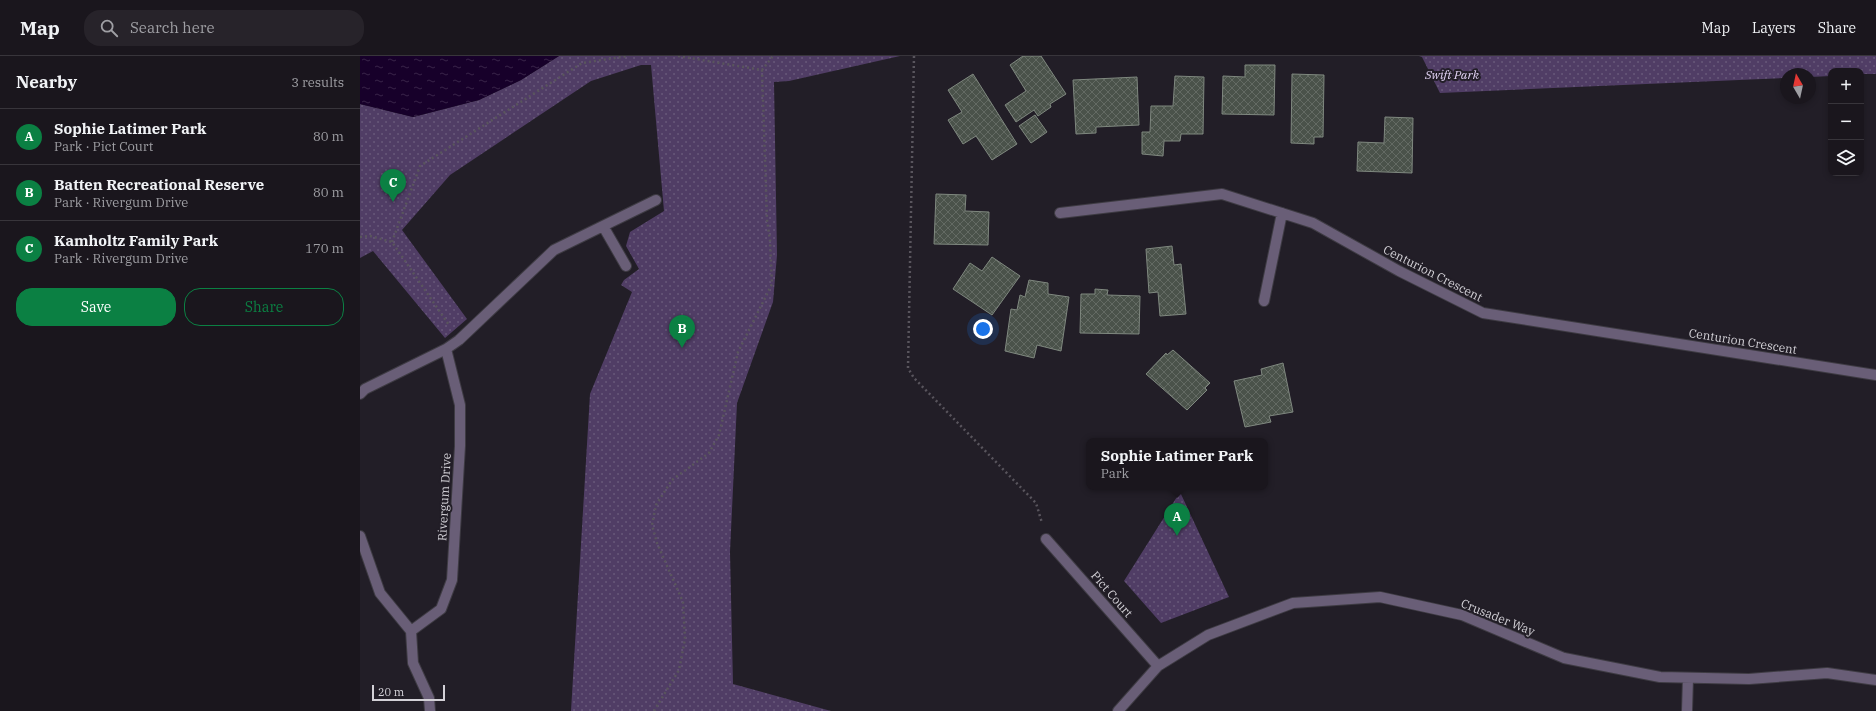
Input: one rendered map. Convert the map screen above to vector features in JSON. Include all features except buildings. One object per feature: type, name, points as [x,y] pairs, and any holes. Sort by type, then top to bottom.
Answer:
[{"type":"street","name":"Centurion Crescent","points":[[1060,213],[1222,194],[1313,223],[1399,271],[1483,313],[1876,375]]},
{"type":"street","points":[[360,394],[365,388],[446,349],[459,340],[554,250],[656,200]]},
{"type":"street","points":[[1264,301],[1282,213]]},
{"type":"street","points":[[603,226],[626,266]]},
{"type":"street","name":"Rivergum Drive","points":[[411,631],[441,609],[452,580],[460,446],[460,405],[446,349]]},
{"type":"street","points":[[360,536],[380,593],[411,631],[413,663],[429,698],[430,711]]},
{"type":"street","name":"Pict Court","points":[[1046,539],[1158,666]]},
{"type":"street","name":"Crusader Way","points":[[1118,711],[1158,666],[1208,635],[1293,603],[1380,597],[1462,615],[1564,658],[1660,677],[1749,679],[1827,674],[1876,680]]},
{"type":"street","points":[[1687,711],[1688,678]]},
{"type":"path","points":[[392,242],[420,166],[582,63],[628,56]]},
{"type":"path","points":[[678,56],[762,70]]},
{"type":"path","points":[[654,711],[679,670],[685,639],[683,602],[657,543],[652,525],[656,505],[672,480],[709,453],[720,435],[738,352],[772,284],[770,240],[767,220],[762,70],[774,56]]},
{"type":"path","points":[[914,56],[908,368],[914,378],[1036,502],[1046,539]]},
{"type":"path","points":[[360,238],[370,236],[392,242],[459,340]]},
{"type":"green space","points":[[559,56],[900,56],[789,81],[774,82],[777,255],[773,302],[737,403],[730,552],[733,684],[831,711],[571,711],[590,394],[632,292],[621,285],[624,280],[639,269],[626,246],[630,232],[664,211],[651,65],[641,65],[591,81],[450,175],[402,230],[467,319],[445,338],[373,251],[360,258],[360,104],[413,117],[479,100],[521,80]]},
{"type":"green space","name":"Swift Park","points":[[1419,56],[1876,56],[1876,74],[1864,74],[1864,68],[1828,68],[1828,76],[1816,77],[1816,68],[1780,68],[1780,78],[1440,93],[1422,57]]},
{"type":"green space","points":[[1180,492],[1229,597],[1161,623],[1124,581]]},
{"type":"water","points":[[360,56],[559,56],[521,80],[479,100],[413,117],[360,104]]},
{"type":"place","name":"Kamholtz Family Park","points":[[393,202]]},
{"type":"place","name":"Batten Recreational Reserve","points":[[682,348]]},
{"type":"place","name":"Sophie Latimer Park","points":[[1177,536]]}]
